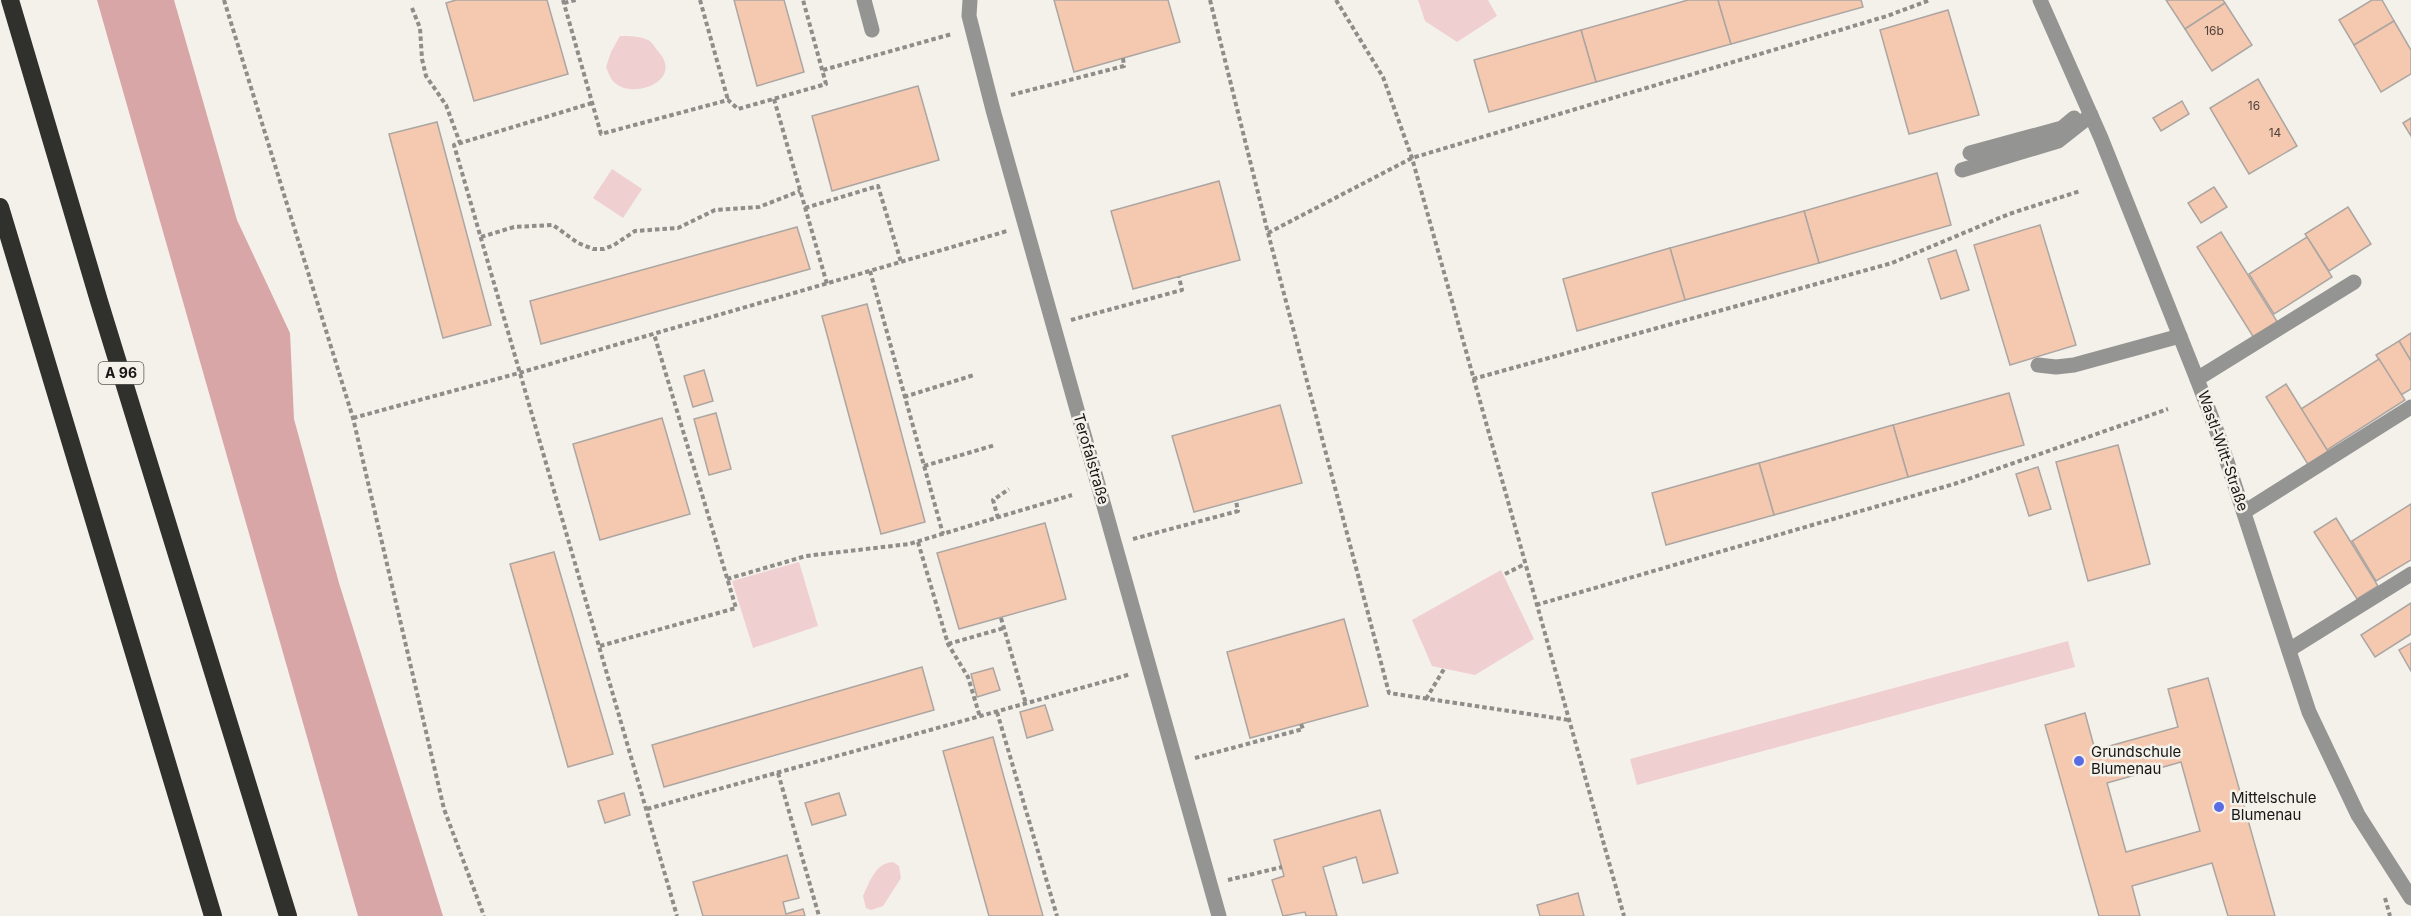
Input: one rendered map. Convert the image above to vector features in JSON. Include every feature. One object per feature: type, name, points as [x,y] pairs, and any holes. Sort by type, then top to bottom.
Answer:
[{"type":"highway","name":"A 96","points":[[10,0],[144,449],[288,916]]},
{"type":"highway","points":[[0,207],[213,916]]},
{"type":"street","points":[[864,0],[872,30]]},
{"type":"street","name":"Terofalstraße","points":[[969,0],[972,30],[991,101],[1219,916]]},
{"type":"street","name":"Wastl-Witt-Straße","points":[[2040,0],[2089,110],[2197,379],[2244,512],[2309,712],[2355,810],[2411,898]]},
{"type":"street","points":[[1970,153],[2062,128],[2089,110]]},
{"type":"street","points":[[1962,170],[2058,141],[2089,110]]},
{"type":"street","points":[[2197,379],[2354,282]]},
{"type":"street","points":[[2038,365],[2056,367],[2074,365],[2180,336]]},
{"type":"street","points":[[2244,512],[2411,407]]},
{"type":"street","points":[[2289,650],[2411,574]]},
{"type":"path","points":[[224,0],[352,418],[444,809],[484,916]]},
{"type":"path","points":[[576,0],[564,2],[601,134],[728,100]]},
{"type":"path","points":[[700,0],[728,100],[738,109],[826,84],[803,0]]},
{"type":"path","points":[[1210,0],[1268,233],[1389,693],[1569,720]]},
{"type":"path","points":[[1336,0],[1383,77],[1412,158],[1624,916]]},
{"type":"path","points":[[1268,233],[1412,158],[1887,16],[1930,0]]},
{"type":"path","points":[[412,8],[420,28],[422,59],[426,76],[446,105],[460,143]]},
{"type":"path","points":[[823,70],[972,30]]},
{"type":"path","points":[[991,101],[1124,66],[1123,58]]},
{"type":"path","points":[[774,99],[826,284]]},
{"type":"path","points":[[592,103],[454,145],[677,916]]},
{"type":"path","points":[[805,208],[878,186],[901,262]]},
{"type":"path","points":[[1473,379],[1892,263],[2009,214],[2080,190]]},
{"type":"path","points":[[481,237],[514,227],[553,225],[578,243],[593,249],[604,249],[635,231],[678,228],[715,210],[759,207],[800,191]]},
{"type":"path","points":[[352,418],[519,373],[1026,226]]},
{"type":"path","points":[[870,271],[943,534]]},
{"type":"path","points":[[1053,325],[1182,290],[1179,277]]},
{"type":"path","points":[[600,646],[736,608],[654,334]]},
{"type":"path","points":[[904,397],[974,375]]},
{"type":"path","points":[[1536,605],[1954,484],[2168,409]]},
{"type":"path","points":[[924,466],[995,445]]},
{"type":"path","points":[[998,518],[993,500],[1009,489]]},
{"type":"path","points":[[727,579],[806,556],[918,542],[1072,495]]},
{"type":"path","points":[[1114,543],[1238,511],[1236,501]]},
{"type":"path","points":[[918,542],[948,644],[968,677],[980,717]]},
{"type":"path","points":[[1505,574],[1525,564]]},
{"type":"path","points":[[1001,618],[1026,704]]},
{"type":"path","points":[[948,644],[1004,627]]},
{"type":"path","points":[[647,809],[1149,669]]},
{"type":"path","points":[[1426,699],[1444,669]]},
{"type":"path","points":[[997,712],[1057,916]]},
{"type":"path","points":[[1176,763],[1302,729],[1301,724]]},
{"type":"path","points":[[778,772],[819,916]]},
{"type":"path","points":[[1210,885],[1282,867]]},
{"type":"shaded area","points":[[97,0],[174,0],[237,220],[290,333],[294,419],[339,583],[443,916],[358,916]]},
{"type":"shaded area","points":[[1418,0],[1488,0],[1497,16],[1457,42],[1425,21]]},
{"type":"shaded area","points":[[620,36],[634,36],[652,43],[664,61],[665,70],[654,84],[634,89],[623,88],[614,82],[606,67]]},
{"type":"shaded area","points":[[612,169],[642,189],[623,218],[593,198]]},
{"type":"shaded area","points":[[799,562],[818,626],[753,648],[732,581]]},
{"type":"shaded area","points":[[1501,570],[1534,639],[1475,675],[1432,666],[1412,620]]},
{"type":"shaded area","points":[[2068,641],[2075,667],[1637,785],[1630,759]]},
{"type":"shaded area","points":[[893,862],[899,866],[901,878],[883,906],[871,910],[866,908],[863,896],[874,874],[882,866]]},
{"type":"building","points":[[456,0],[547,0],[568,74],[474,101],[446,3]]},
{"type":"building","points":[[734,0],[784,0],[804,72],[757,86]]},
{"type":"building","points":[[1054,0],[1168,0],[1180,42],[1074,72]]},
{"type":"building","points":[[1688,0],[1718,0],[1731,44],[1596,82],[1581,30]]},
{"type":"building","points":[[1718,0],[1861,0],[1863,7],[1731,44]]},
{"type":"building","points":[[2166,0],[2223,0],[2225,3],[2185,29]]},
{"type":"building","points":[[2372,0],[2382,0],[2394,21],[2354,45],[2339,20]]},
{"type":"building","points":[[2225,3],[2252,45],[2212,71],[2185,29]]},
{"type":"building","points":[[1948,10],[1979,115],[1909,134],[1880,30]]},
{"type":"building","points":[[2394,21],[2411,50],[2411,74],[2381,92],[2354,45]]},
{"type":"building","points":[[1581,30],[1596,82],[1489,112],[1474,60]]},
{"type":"building","points":[[2258,79],[2297,146],[2249,174],[2210,108]]},
{"type":"building","points":[[918,86],[939,160],[832,191],[812,116]]},
{"type":"building","points":[[2182,101],[2189,114],[2161,131],[2153,118]]},
{"type":"building","points":[[2411,118],[2411,136],[2403,123]]},
{"type":"building","points":[[437,122],[491,325],[443,338],[389,134]]},
{"type":"building","points":[[1937,173],[1951,225],[1819,263],[1804,211]]},
{"type":"building","points":[[1219,181],[1240,260],[1133,289],[1111,211]]},
{"type":"building","points":[[2214,187],[2227,207],[2201,223],[2188,203]]},
{"type":"building","points":[[2348,207],[2371,244],[2329,271],[2305,234]]},
{"type":"building","points":[[1804,211],[1819,263],[1685,300],[1670,248]]},
{"type":"building","points":[[2040,225],[2076,345],[2010,365],[1974,245]]},
{"type":"building","points":[[797,227],[810,269],[541,344],[530,301]]},
{"type":"building","points":[[2221,232],[2278,323],[2254,338],[2197,247]]},
{"type":"building","points":[[2307,237],[2332,277],[2274,314],[2249,274]]},
{"type":"building","points":[[1670,248],[1685,300],[1577,331],[1563,279]]},
{"type":"building","points":[[1956,250],[1969,290],[1941,299],[1928,259]]},
{"type":"building","points":[[867,304],[925,522],[881,534],[822,316]]},
{"type":"building","points":[[2411,333],[2411,361],[2399,341]]},
{"type":"building","points":[[2399,341],[2411,361],[2411,389],[2401,395],[2376,355]]},
{"type":"building","points":[[2379,359],[2405,400],[2327,450],[2301,409]]},
{"type":"building","points":[[704,370],[713,401],[693,407],[684,376]]},
{"type":"building","points":[[2286,384],[2329,453],[2309,466],[2266,397]]},
{"type":"building","points":[[2009,393],[2024,445],[1908,477],[1893,425]]},
{"type":"building","points":[[1280,405],[1302,483],[1194,512],[1172,436]]},
{"type":"building","points":[[716,413],[731,469],[709,475],[694,419]]},
{"type":"building","points":[[662,418],[690,514],[600,540],[573,444]]},
{"type":"building","points":[[1893,425],[1908,477],[1774,515],[1759,463]]},
{"type":"building","points":[[2118,445],[2150,564],[2088,581],[2056,462]]},
{"type":"building","points":[[1759,463],[1774,515],[1666,545],[1652,493]]},
{"type":"building","points":[[2038,467],[2051,509],[2029,516],[2016,474]]},
{"type":"building","points":[[2411,504],[2411,560],[2376,581],[2352,541]]},
{"type":"building","points":[[2336,518],[2378,586],[2357,599],[2314,532]]},
{"type":"building","points":[[1045,523],[1066,599],[959,629],[937,553]]},
{"type":"building","points":[[554,552],[613,754],[568,767],[510,564]]},
{"type":"building","points":[[2411,603],[2411,634],[2375,657],[2361,635]]},
{"type":"building","points":[[1344,619],[1368,706],[1250,738],[1227,652]]},
{"type":"building","points":[[2411,643],[2411,671],[2399,650]]},
{"type":"building","points":[[922,667],[934,710],[664,787],[652,745]]},
{"type":"building","points":[[993,668],[1000,690],[977,697],[971,674]]},
{"type":"building","name":"Mittelschule Blumenau","points":[[2208,678],[2275,916],[2228,916],[2212,863],[2132,886],[2140,916],[2099,916],[2045,725],[2085,713],[2095,750],[2178,727],[2168,689]],"holes":[[[2181,762],[2200,831],[2126,852],[2107,783]]]},
{"type":"building","points":[[1045,705],[1053,730],[1027,738],[1020,712]]},
{"type":"building","points":[[993,737],[1043,916],[989,916],[943,751]]},
{"type":"building","points":[[624,793],[630,815],[605,823],[598,801]]},
{"type":"building","points":[[839,793],[846,815],[812,825],[805,803]]},
{"type":"building","points":[[1380,810],[1398,873],[1363,883],[1356,857],[1323,867],[1337,916],[1306,916],[1305,912],[1283,916],[1272,880],[1284,876],[1274,840]]},
{"type":"building","points":[[787,855],[799,898],[783,902],[786,914],[803,909],[805,916],[703,916],[693,882]]},
{"type":"building","points":[[1578,893],[1584,916],[1540,916],[1537,905]]},
{"type":"place","name":"Grundschule Blumenau","points":[[2079,761]]},
{"type":"place","name":"Mittelschule Blumenau","points":[[2219,807]]}]
